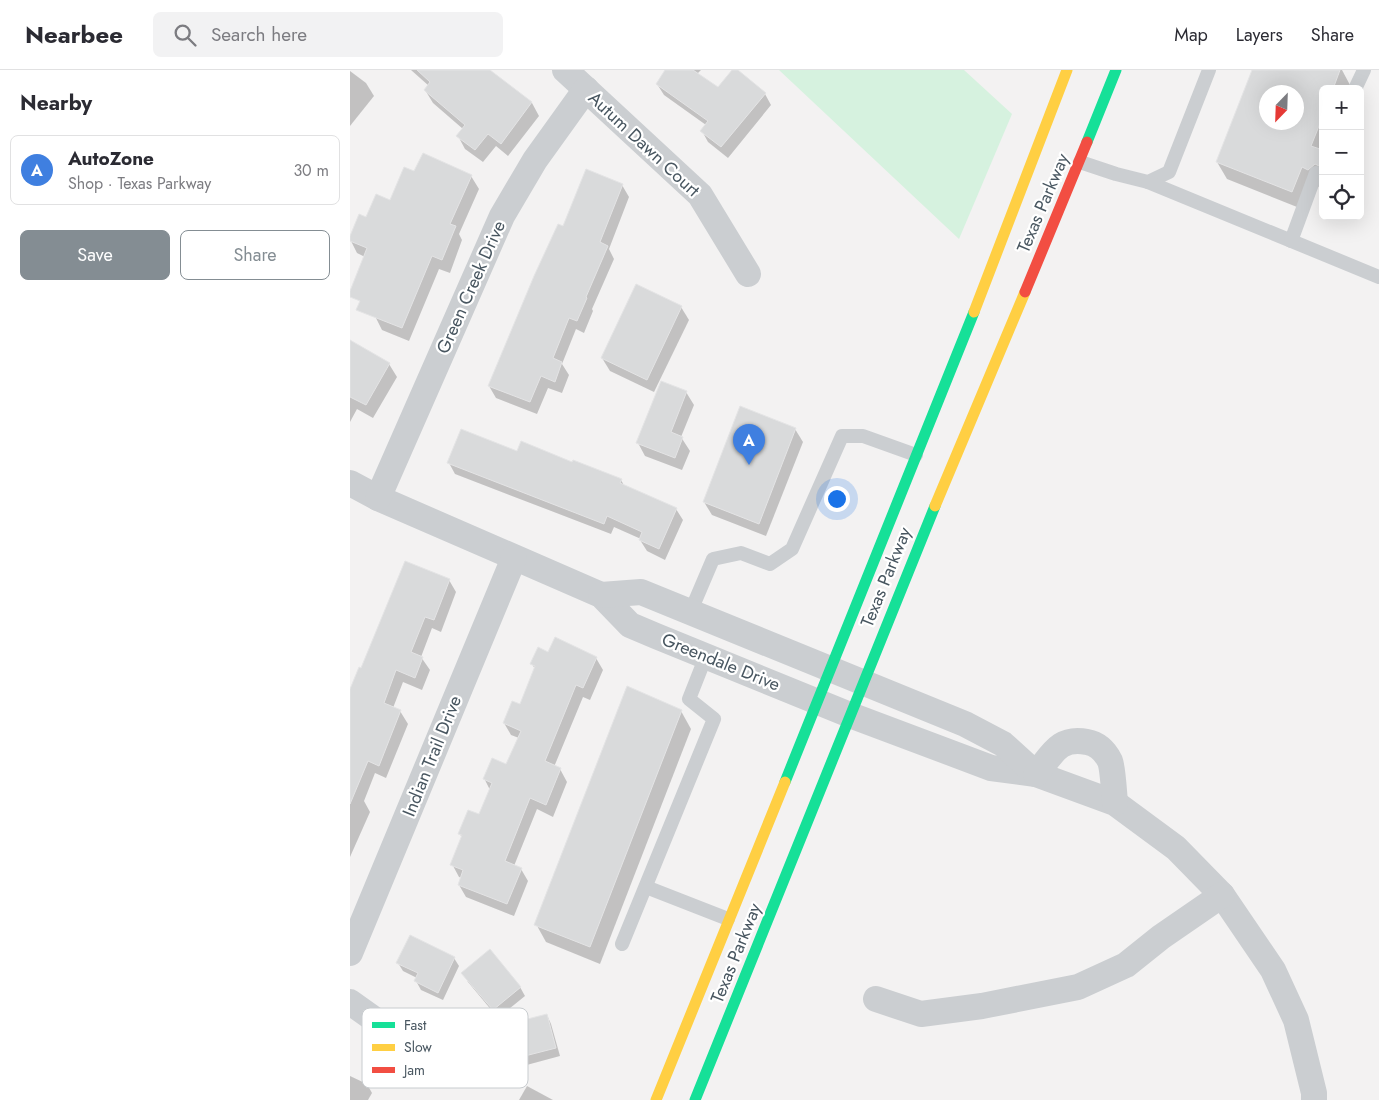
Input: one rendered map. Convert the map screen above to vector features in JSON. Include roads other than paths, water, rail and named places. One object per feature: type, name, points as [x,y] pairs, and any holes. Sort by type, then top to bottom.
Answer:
[{"type":"main road","name":"Texas Parkway","points":[[656,1100],[1016,205],[1066,70]]},
{"type":"main road","name":"Texas Parkway","points":[[695,1100],[862,683],[955,456],[1080,162],[1116,70]]},
{"type":"street","name":"Autum Dawn Court","points":[[565,70],[700,194],[748,274]]},
{"type":"street","name":"Green Creek Drive","points":[[378,498],[502,216],[535,160],[586,89]]},
{"type":"street","name":"Greendale Drive","points":[[350,483],[378,498],[601,595],[630,625],[850,715],[991,768],[1036,774]]},
{"type":"street","name":"Indian Trail Drive","points":[[350,953],[514,558]]},
{"type":"street","name":"Greendale Drive","points":[[601,595],[641,592],[972,728],[1003,744],[1036,774]]},
{"type":"street","points":[[1115,803],[1111,763],[1103,749],[1091,743],[1074,739],[1060,745],[1036,774],[1115,803],[1176,848],[1222,895],[1273,970],[1296,1020],[1314,1092],[1314,1100]]},
{"type":"street","points":[[876,999],[921,1014],[982,1006],[1078,987],[1126,965],[1161,937],[1222,895]]},
{"type":"street","points":[[350,1002],[362,1011]]},
{"type":"lane","points":[[1148,182],[1169,172],[1209,70]]},
{"type":"lane","points":[[1357,85],[1364,70]]},
{"type":"lane","points":[[1080,162],[1148,182],[1379,277]]},
{"type":"lane","points":[[1291,241],[1316,173]]},
{"type":"lane","points":[[690,613],[713,559],[741,553],[770,564],[792,549],[842,436],[863,436],[916,455]]},
{"type":"lane","points":[[622,944],[714,719],[689,699],[706,656]]},
{"type":"lane","points":[[646,887],[728,919]]},
{"type":"place","name":"AutoZone","points":[[749,465]]}]
